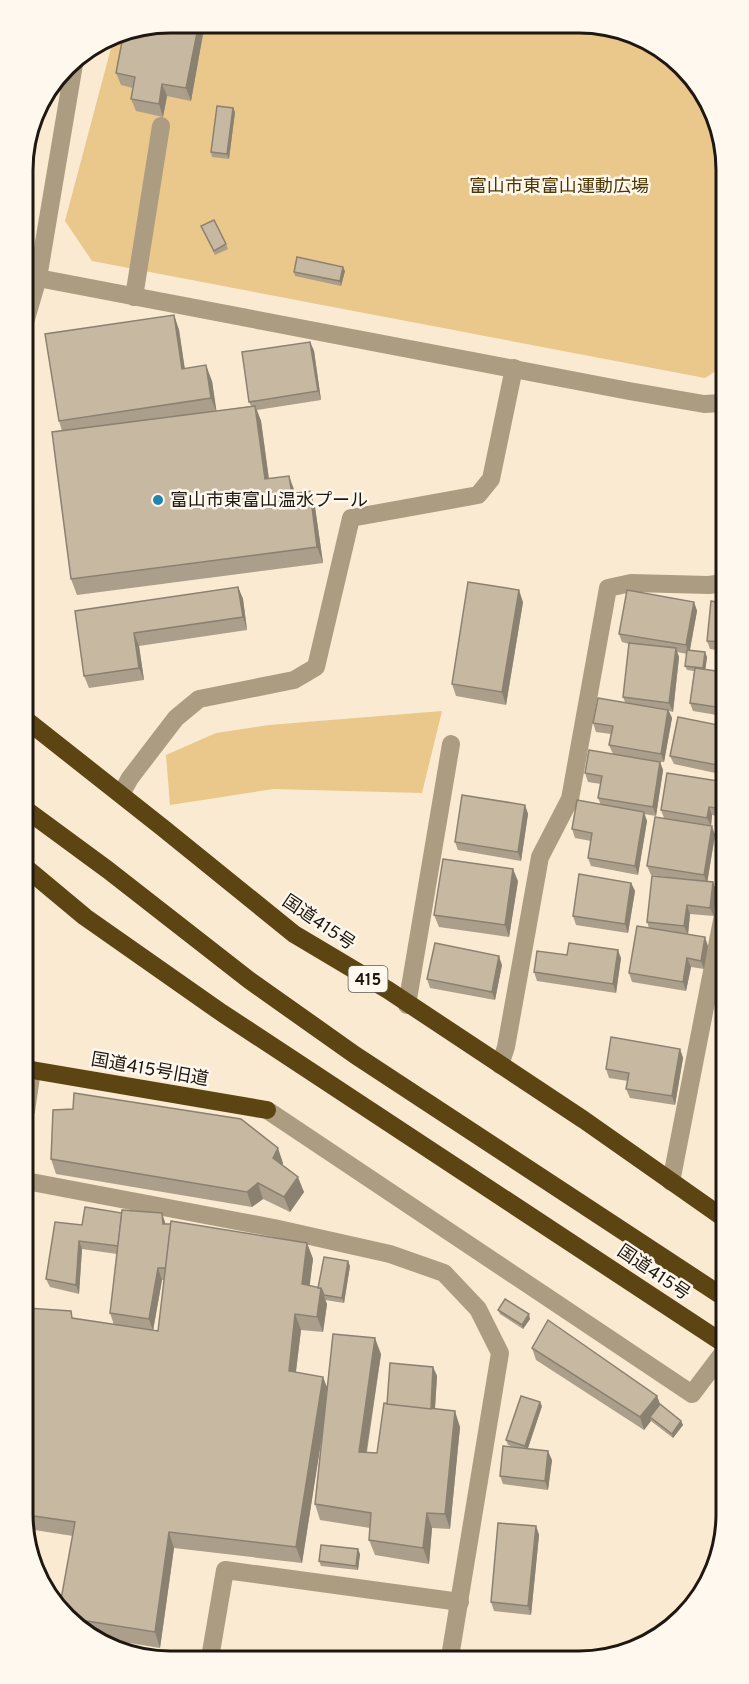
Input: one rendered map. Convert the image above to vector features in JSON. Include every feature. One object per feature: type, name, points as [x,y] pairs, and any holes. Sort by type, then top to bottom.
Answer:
[{"type":"highway","name":"国道415号","points":[[33,725],[294,934],[388,990],[584,1120],[716,1214]]},
{"type":"highway","name":"国道415号","points":[[33,815],[249,980],[355,1055],[716,1292]]},
{"type":"highway","name":"国道415号","points":[[33,874],[85,917],[212,1006],[716,1338]]},
{"type":"highway","name":"国道415号旧道","points":[[33,1070],[267,1110]]},
{"type":"street","points":[[33,295],[38,278],[72,74]]},
{"type":"street","points":[[134,297],[161,126]]},
{"type":"street","points":[[38,278],[704,404],[716,403]]},
{"type":"street","points":[[121,794],[130,778],[176,718],[199,699],[294,680],[316,667],[351,518],[478,495],[490,479],[514,368]]},
{"type":"street","points":[[500,1065],[506,1047],[540,857],[570,799],[608,588],[631,583],[716,584]]},
{"type":"street","points":[[408,1005],[451,744]]},
{"type":"street","points":[[671,1182],[716,951]]},
{"type":"street","points":[[267,1110],[692,1394],[716,1362]]},
{"type":"street","points":[[33,1182],[274,1228],[390,1254],[444,1273],[478,1309],[500,1353],[451,1651]]},
{"type":"street","points":[[211,1651],[225,1570],[460,1602]]},
{"type":"green space","name":"富山市東富山運動広場","points":[[170,33],[579,33],[606,36],[640,47],[669,67],[688,86],[706,117],[715,152],[716,170],[716,371],[705,378],[92,261],[65,221],[112,46],[117,43],[152,34]]},
{"type":"green space","points":[[442,711],[422,793],[273,789],[170,805],[166,755],[216,733],[269,725]]},
{"type":"building","points":[[197,33],[186,88],[162,84],[159,104],[131,99],[135,77],[116,73],[122,42],[152,34]]},
{"type":"building","points":[[217,106],[233,108],[227,154],[211,152]]},
{"type":"building","points":[[214,220],[226,244],[214,251],[201,226]]},
{"type":"building","points":[[297,257],[343,267],[340,281],[294,272]]},
{"type":"building","points":[[174,315],[182,369],[206,365],[211,398],[59,421],[45,334]]},
{"type":"building","points":[[310,342],[318,391],[249,402],[242,352]]},
{"type":"building","points":[[255,406],[265,479],[289,476],[292,494],[310,491],[317,547],[71,579],[52,432]]},
{"type":"building","points":[[468,582],[519,590],[502,692],[452,684]]},
{"type":"building","points":[[238,587],[243,617],[134,633],[139,668],[84,676],[75,611]]},
{"type":"building","points":[[627,590],[694,602],[686,645],[619,634]]},
{"type":"building","points":[[711,601],[716,602],[716,642],[707,641]]},
{"type":"building","points":[[629,643],[676,648],[669,703],[623,697]]},
{"type":"building","points":[[687,650],[705,652],[703,668],[685,666]]},
{"type":"building","points":[[695,668],[716,671],[716,707],[690,703]]},
{"type":"building","points":[[598,698],[668,710],[661,754],[609,745],[613,726],[593,723]]},
{"type":"building","points":[[678,717],[716,725],[716,765],[670,756]]},
{"type":"building","points":[[589,750],[660,762],[653,807],[598,798],[602,776],[585,773]]},
{"type":"building","points":[[667,773],[716,781],[716,808],[709,807],[707,818],[661,810]]},
{"type":"building","points":[[462,795],[525,805],[518,852],[455,842]]},
{"type":"building","points":[[577,800],[644,812],[635,866],[588,858],[592,833],[572,829]]},
{"type":"building","points":[[655,817],[712,826],[704,875],[647,866]]},
{"type":"building","points":[[443,859],[513,869],[505,925],[434,915]]},
{"type":"building","points":[[579,874],[631,883],[625,924],[573,916]]},
{"type":"building","points":[[652,876],[713,882],[710,908],[687,905],[684,926],[647,922]]},
{"type":"building","points":[[637,926],[705,937],[701,961],[687,958],[683,982],[629,973]]},
{"type":"building","points":[[435,943],[499,956],[492,992],[427,979]]},
{"type":"building","points":[[569,943],[618,950],[613,984],[534,972],[537,951],[567,955]]},
{"type":"building","points":[[611,1037],[680,1049],[672,1096],[626,1089],[629,1073],[606,1069]]},
{"type":"building","points":[[74,1093],[241,1119],[278,1148],[273,1158],[298,1177],[284,1197],[258,1183],[247,1192],[51,1159],[53,1110],[73,1109]]},
{"type":"building","points":[[85,1207],[122,1213],[118,1246],[79,1241],[76,1285],[46,1279],[55,1222],[82,1225]]},
{"type":"building","points":[[122,1210],[162,1213],[163,1224],[171,1224],[166,1268],[158,1268],[149,1319],[110,1313]]},
{"type":"building","points":[[171,1221],[307,1243],[302,1284],[321,1288],[317,1317],[295,1314],[289,1371],[323,1377],[296,1547],[169,1532],[155,1632],[85,1621],[61,1598],[75,1522],[33,1516],[33,1308],[71,1311],[72,1318],[158,1331]]},
{"type":"building","points":[[324,1257],[348,1261],[342,1298],[324,1295],[321,1288],[318,1288]]},
{"type":"building","points":[[505,1299],[529,1314],[522,1325],[498,1310]]},
{"type":"building","points":[[548,1320],[657,1396],[640,1417],[532,1348]]},
{"type":"building","points":[[333,1334],[375,1338],[359,1452],[377,1453],[384,1403],[455,1411],[445,1514],[427,1513],[423,1548],[369,1540],[371,1513],[315,1504]]},
{"type":"building","points":[[390,1363],[433,1367],[431,1409],[387,1404]]},
{"type":"building","points":[[521,1396],[540,1402],[525,1446],[506,1440]]},
{"type":"building","points":[[660,1404],[681,1421],[672,1434],[650,1417]]},
{"type":"building","points":[[503,1446],[548,1451],[545,1481],[500,1476]]},
{"type":"building","points":[[498,1523],[536,1526],[528,1606],[491,1602]]},
{"type":"building","points":[[321,1545],[358,1549],[356,1566],[319,1561]]},
{"type":"place","name":"富山市東富山温水プール","points":[[158,500]]}]
